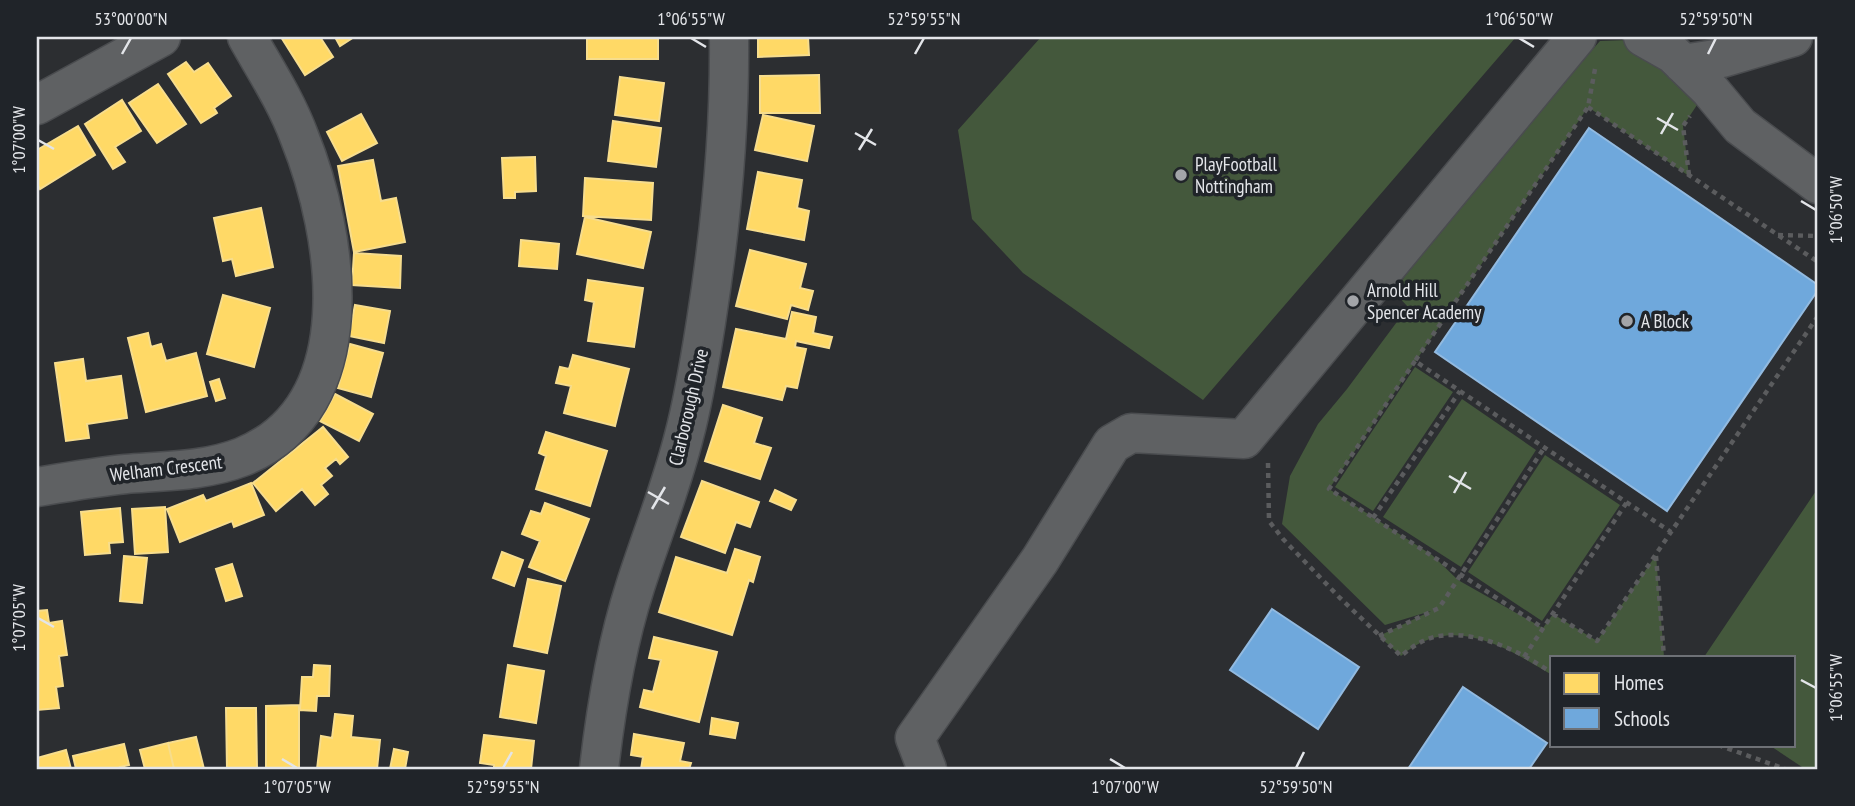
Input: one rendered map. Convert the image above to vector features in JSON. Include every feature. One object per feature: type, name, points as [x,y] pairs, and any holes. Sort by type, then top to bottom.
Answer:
[{"type":"street","points":[[37,105],[161,37]]},
{"type":"street","name":"Welham Crescent","points":[[37,487],[97,477],[224,463],[271,442],[296,419],[314,393],[326,355],[331,314],[330,245],[323,209],[299,134],[247,37]]},
{"type":"street","name":"Clarborough Drive","points":[[599,769],[620,642],[634,589],[681,445],[699,364],[724,180],[730,95],[729,37]]},
{"type":"street","points":[[1643,37],[1673,54],[1710,90],[1740,126],[1818,184]]},
{"type":"street","points":[[1684,64],[1721,58],[1793,37]]},
{"type":"street","points":[[927,769],[915,738],[1040,561],[1112,444],[1131,433],[1244,439],[1586,52]]},
{"type":"path","points":[[1544,628],[1329,489],[1588,107],[1586,52]]},
{"type":"path","points":[[1588,107],[1818,262]]},
{"type":"path","points":[[1683,126],[1689,176]]},
{"type":"path","points":[[1777,235],[1818,236]]},
{"type":"path","points":[[1553,614],[1597,641],[1818,316]]},
{"type":"path","points":[[1415,361],[1671,533]]},
{"type":"path","points":[[1374,518],[1460,391]]},
{"type":"path","points":[[1379,636],[1438,608],[1463,574],[1544,447]]},
{"type":"path","points":[[1268,451],[1269,521],[1283,539],[1401,656],[1416,644],[1439,635],[1481,638],[1550,672]]},
{"type":"path","points":[[1524,657],[1627,502]]},
{"type":"path","points":[[1656,555],[1664,656]]},
{"type":"path","points":[[1721,746],[1785,769]]},
{"type":"green space","name":"PlayFootball Nottingham","points":[[1041,37],[1516,37],[1203,400],[1023,273],[972,219],[958,130]]},
{"type":"green space","points":[[1628,40],[1701,99],[1683,126],[1689,176],[1588,107],[1329,489],[1432,555],[1458,580],[1543,628],[1553,614],[1597,641],[1656,555],[1664,656],[1550,656],[1550,674],[1496,645],[1458,635],[1420,643],[1401,656],[1379,636],[1431,611],[1385,625],[1282,524],[1290,476],[1318,424],[1408,307],[1394,292],[1446,217],[1600,41]]},
{"type":"green space","points":[[1415,367],[1453,392],[1373,511],[1335,487]]},
{"type":"green space","points":[[1462,399],[1536,450],[1461,567],[1383,517]]},
{"type":"green space","points":[[1545,455],[1620,505],[1542,621],[1468,572]]},
{"type":"green space","points":[[1818,488],[1818,769],[1805,769],[1770,746],[1796,746],[1796,656],[1705,656]]},
{"type":"building: Homes","points":[[281,37],[320,37],[333,57],[305,75]]},
{"type":"building: Homes","points":[[335,37],[354,37],[340,46]]},
{"type":"building: Homes","points":[[587,37],[658,37],[658,59],[587,59]]},
{"type":"building: Homes","points":[[758,37],[808,37],[809,55],[758,57]]},
{"type":"building: Homes","points":[[186,62],[194,72],[208,63],[231,96],[214,108],[217,113],[201,123],[168,74]]},
{"type":"building: Homes","points":[[819,75],[820,113],[760,113],[760,76]]},
{"type":"building: Homes","points":[[620,77],[664,83],[659,121],[615,115]]},
{"type":"building: Homes","points":[[158,84],[186,124],[157,143],[129,103]]},
{"type":"building: Homes","points":[[122,100],[141,131],[115,147],[125,162],[113,169],[85,124]]},
{"type":"building: Homes","points":[[361,114],[377,143],[342,161],[327,132]]},
{"type":"building: Homes","points":[[763,115],[814,126],[807,161],[755,150]]},
{"type":"building: Homes","points":[[613,121],[661,128],[656,167],[608,161]]},
{"type":"building: Homes","points":[[78,126],[95,155],[40,189],[37,184],[37,150]]},
{"type":"building: Homes","points":[[535,157],[536,191],[515,192],[515,198],[504,198],[502,158]]},
{"type":"building: Homes","points":[[373,160],[381,201],[396,198],[405,242],[354,252],[338,166]]},
{"type":"building: Homes","points":[[758,172],[802,180],[797,208],[809,211],[804,240],[747,229]]},
{"type":"building: Homes","points":[[585,178],[653,183],[651,220],[583,216]]},
{"type":"building: Homes","points":[[261,208],[273,267],[236,276],[232,259],[223,261],[214,218]]},
{"type":"building: Homes","points":[[585,217],[651,232],[643,268],[577,254]]},
{"type":"building: Homes","points":[[521,240],[559,244],[557,269],[519,266]]},
{"type":"building: Homes","points":[[750,250],[806,264],[800,288],[813,291],[808,310],[791,305],[787,319],[736,306]]},
{"type":"building: Homes","points":[[354,253],[401,256],[400,288],[352,285]]},
{"type":"building: Homes","points":[[588,280],[643,288],[634,347],[588,341],[594,302],[585,300]]},
{"type":"building: Homes","points":[[223,295],[270,308],[254,367],[207,354]]},
{"type":"building: Homes","points":[[355,305],[390,311],[384,343],[349,336]]},
{"type":"building: Homes","points":[[792,312],[816,317],[813,333],[832,337],[829,348],[796,341],[795,347],[806,349],[797,388],[786,386],[782,400],[723,387],[736,329],[786,339]]},
{"type":"building: Homes","points":[[148,333],[151,347],[161,344],[166,361],[196,353],[207,396],[146,412],[128,338]]},
{"type":"building: Homes","points":[[350,344],[383,353],[371,397],[338,388]]},
{"type":"building: Homes","points":[[573,355],[629,369],[615,426],[564,413],[571,386],[556,383],[560,367],[569,369]]},
{"type":"building: Homes","points":[[83,359],[86,381],[121,376],[127,418],[87,424],[89,438],[66,441],[55,363]]},
{"type":"building: Homes","points":[[219,379],[225,398],[216,401],[210,382]]},
{"type":"building: Homes","points":[[335,394],[373,414],[359,441],[320,421]]},
{"type":"building: Homes","points":[[723,405],[762,418],[754,443],[771,448],[760,479],[705,461]]},
{"type":"building: Homes","points":[[323,427],[348,457],[340,464],[336,459],[325,468],[332,476],[321,485],[328,494],[315,505],[302,489],[276,511],[253,483]]},
{"type":"building: Homes","points":[[546,432],[607,451],[590,506],[536,489],[546,456],[539,453]]},
{"type":"building: Homes","points":[[702,481],[759,502],[750,527],[736,522],[725,553],[681,537]]},
{"type":"building: Homes","points":[[251,483],[264,515],[234,527],[232,521],[180,542],[167,509],[203,495],[206,501]]},
{"type":"building: Homes","points":[[775,490],[796,500],[791,510],[770,501]]},
{"type":"building: Homes","points":[[545,503],[589,519],[565,581],[529,567],[540,541],[522,534],[531,511],[541,514]]},
{"type":"building: Homes","points":[[165,507],[168,552],[135,554],[132,509]]},
{"type":"building: Homes","points":[[120,508],[123,542],[109,543],[110,553],[85,555],[81,512]]},
{"type":"building: Homes","points":[[735,549],[760,557],[753,582],[749,580],[732,635],[659,612],[676,557],[727,573]]},
{"type":"building: Homes","points":[[502,552],[523,560],[514,586],[493,578]]},
{"type":"building: Homes","points":[[124,556],[147,558],[142,603],[120,601]]},
{"type":"building: Homes","points":[[232,564],[242,596],[226,601],[216,569]]},
{"type":"building: Homes","points":[[528,579],[561,586],[547,653],[514,646]]},
{"type":"building: Homes","points":[[47,610],[49,623],[62,621],[67,655],[59,656],[63,686],[56,687],[59,708],[37,710],[37,611]]},
{"type":"building: Homes","points":[[654,637],[717,652],[699,722],[640,707],[644,690],[653,692],[661,660],[649,658]]},
{"type":"building: Homes","points":[[314,665],[330,666],[329,696],[317,696],[316,711],[300,710],[302,677],[313,677]]},
{"type":"building: Homes","points":[[508,665],[544,671],[536,723],[500,717]]},
{"type":"building: Homes","points":[[299,705],[299,769],[266,769],[266,706]]},
{"type":"building: Homes","points":[[226,708],[256,708],[257,769],[227,769]]},
{"type":"building: Homes","points":[[335,714],[353,716],[351,737],[380,740],[377,769],[317,769],[321,736],[332,738]]},
{"type":"building: Homes","points":[[712,718],[738,723],[735,738],[710,734]]},
{"type":"building: Homes","points":[[634,734],[684,743],[680,761],[691,763],[689,769],[641,769],[643,757],[631,755]]},
{"type":"building: Homes","points":[[484,735],[534,741],[531,769],[494,769],[494,765],[480,763]]},
{"type":"building: Homes","points":[[196,737],[204,769],[174,769],[168,743]]},
{"type":"building: Homes","points":[[168,743],[174,769],[145,769],[140,750]]},
{"type":"building: Homes","points":[[124,744],[129,765],[120,767],[121,769],[76,769],[73,756]]},
{"type":"building: Homes","points":[[394,749],[408,752],[405,769],[390,769]]},
{"type":"building: Homes","points":[[66,750],[71,769],[37,769],[37,758]]},
{"type":"building: Schools","name":"A Block","points":[[1589,128],[1818,285],[1818,290],[1667,511],[1435,352]]},
{"type":"building: Schools","points":[[1272,609],[1359,667],[1318,729],[1230,670]]},
{"type":"building: Schools","points":[[1463,687],[1547,743],[1529,769],[1408,769]]},
{"type":"place","name":"PlayFootball Nottingham","points":[[1181,175]]},
{"type":"place","name":"Arnold Hill Spencer Academy","points":[[1353,301]]},
{"type":"place","name":"A Block","points":[[1627,321]]}]
